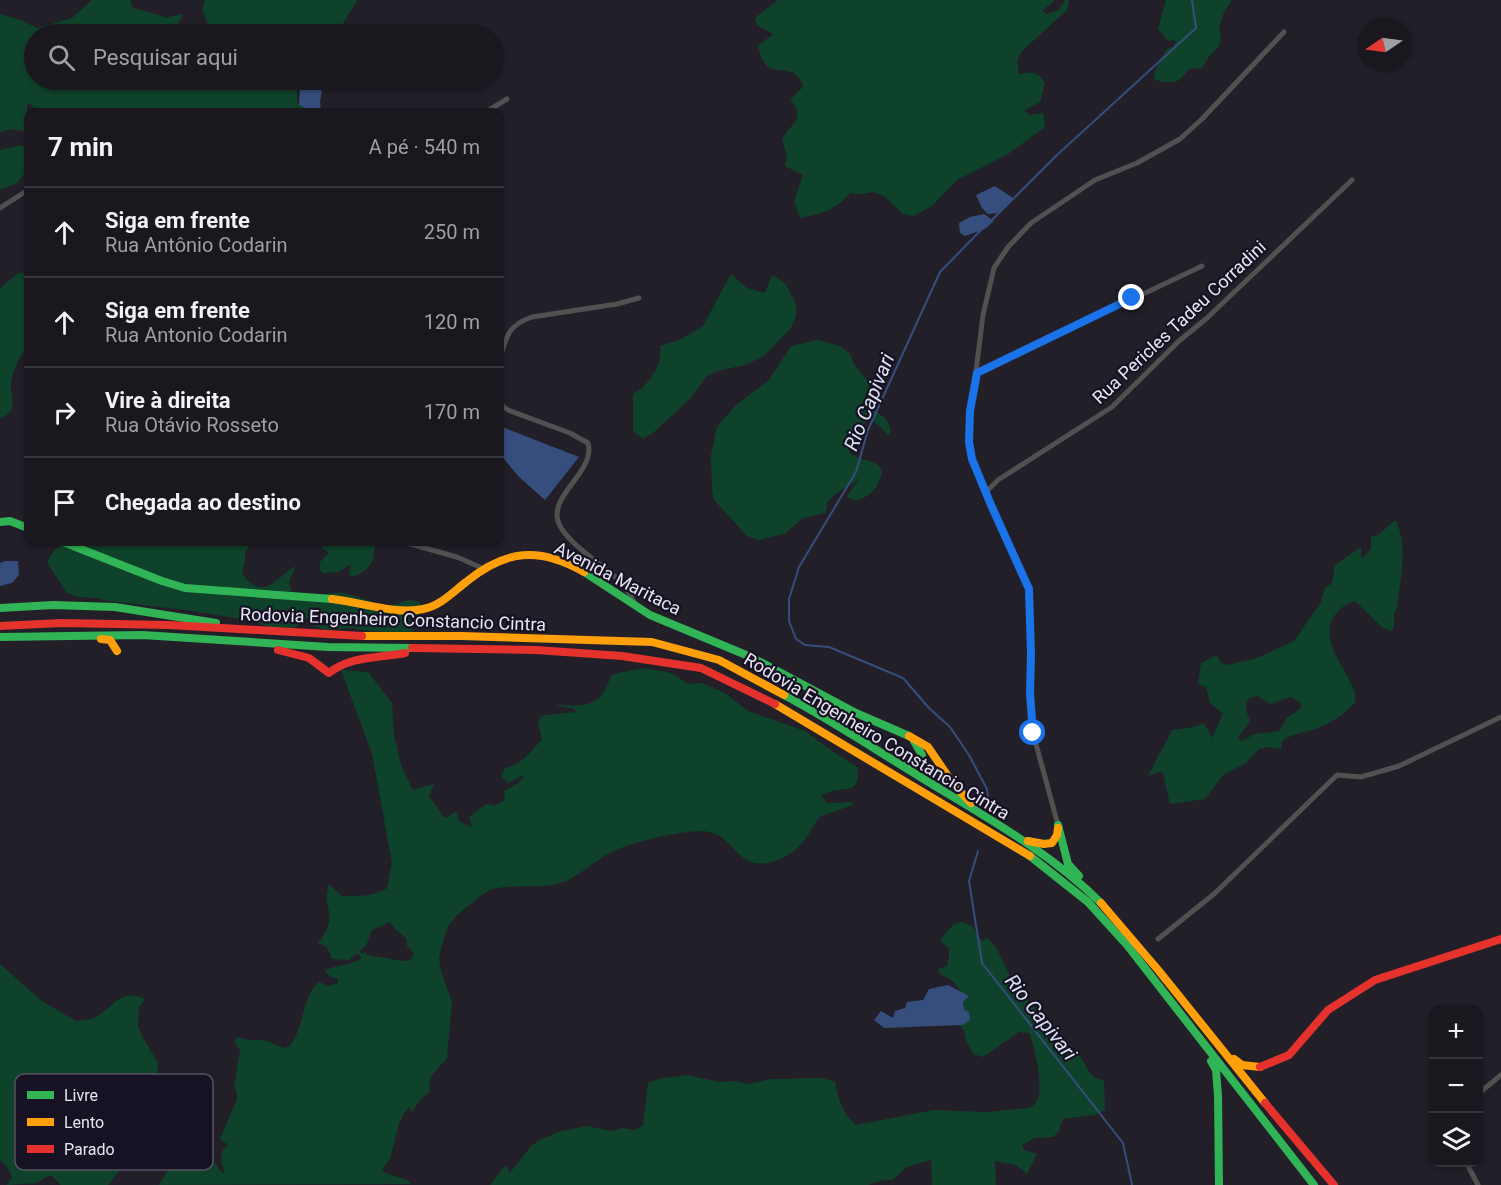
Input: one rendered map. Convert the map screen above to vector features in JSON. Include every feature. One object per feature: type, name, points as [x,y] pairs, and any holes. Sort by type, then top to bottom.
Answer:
[{"type":"main road","points":[[0,522],[10,522],[24,527]]},
{"type":"main road","name":"Avenida Maritaca","points":[[73,546],[185,588],[339,600],[410,611],[420,611],[436,605],[482,568],[502,558],[531,554],[547,556],[565,563],[651,615],[721,643],[772,667],[873,721],[909,736],[928,747],[954,785],[986,817]]},
{"type":"main road","points":[[0,608],[53,605],[115,607],[207,621],[230,629]]},
{"type":"main road","name":"Rodovia Engenheiro Constancio Cintra","points":[[0,626],[169,625],[349,636],[461,636],[581,642],[652,642],[719,660],[794,700],[986,817],[1022,840],[1087,889],[1106,908],[1334,1185]]},
{"type":"main road","points":[[81,635],[90,639],[110,640],[117,651],[122,642],[142,635]]},
{"type":"main road","name":"Rodovia Engenheiro Constancio Cintra","points":[[0,638],[142,635],[377,648],[487,648],[622,656],[701,668],[767,699],[861,753],[1034,858],[1088,902],[1127,945],[1190,1029],[1314,1185]]},
{"type":"main road","points":[[245,642],[309,658],[329,673],[346,663],[426,648]]},
{"type":"main road","points":[[898,763],[910,765],[920,762],[922,755],[919,747],[909,736]]},
{"type":"main road","points":[[1022,840],[1045,844],[1054,842],[1058,837],[1058,825]]},
{"type":"main road","points":[[1058,825],[1068,864],[1106,908]]},
{"type":"main road","points":[[1263,1101],[1245,1075],[1248,1071],[1277,1062],[1289,1055],[1328,1010],[1376,980],[1501,939]]},
{"type":"main road","points":[[1190,1029],[1216,1070],[1219,1185]]},
{"type":"main road","points":[[1206,1030],[1238,1065],[1248,1068],[1260,1067]]},
{"type":"main road","points":[[1218,1095],[1224,1082],[1253,1108]]},
{"type":"street","points":[[1058,825],[1033,733],[1030,693],[1029,589],[972,459],[969,442],[970,411],[977,373],[983,315],[994,268],[1008,247],[1030,223],[1095,180],[1137,163],[1180,139],[1202,119],[1284,32]]},
{"type":"street","points":[[492,108],[507,99]]},
{"type":"street","name":"Rua Pericles Tadeu Corradini","points":[[986,492],[998,480],[1112,407],[1179,341],[1207,318],[1352,180]]},
{"type":"street","points":[[0,208],[24,193]]},
{"type":"street","points":[[977,373],[1202,266]]},
{"type":"street","points":[[504,347],[510,330],[522,320],[617,304],[639,298]]},
{"type":"street","points":[[504,407],[570,433],[588,443],[590,456],[558,507],[558,521],[575,543],[620,582],[637,606]]},
{"type":"street","points":[[417,546],[456,557],[482,568]]},
{"type":"street","points":[[1158,939],[1214,894],[1336,775],[1360,777],[1399,766],[1501,717]]},
{"type":"street","points":[[1483,1091],[1501,1075]]},
{"type":"street","points":[[1468,1167],[1476,1184]]},
{"type":"green space","points":[[92,0],[131,0],[131,6],[165,18],[182,14],[178,24],[51,24],[72,18]]},
{"type":"green space","points":[[205,0],[357,0],[343,24],[208,24],[202,9]]},
{"type":"green space","points":[[778,0],[1055,0],[1042,11],[1047,14],[1059,10],[1065,0],[1069,0],[1067,10],[1021,52],[1017,60],[1019,74],[1035,73],[1045,84],[1040,102],[1024,111],[1030,115],[1043,113],[1045,127],[1008,154],[957,180],[932,206],[913,216],[903,214],[884,196],[873,192],[850,193],[839,204],[828,210],[800,218],[794,201],[803,175],[785,166],[787,155],[782,140],[796,121],[797,116],[795,106],[790,99],[803,85],[798,76],[792,72],[767,66],[758,46],[773,34],[757,25],[755,21],[756,17]]},
{"type":"green space","points":[[1166,0],[1232,0],[1224,12],[1219,29],[1221,37],[1219,46],[1202,68],[1189,69],[1175,82],[1155,80],[1154,75],[1165,50],[1174,46],[1176,42],[1168,41],[1158,29]]},
{"type":"green space","points":[[0,14],[29,24],[24,24],[24,90],[298,90],[297,103],[307,108],[35,108],[29,103],[27,108],[24,108],[24,131],[12,129],[0,132]]},
{"type":"green space","points":[[24,146],[24,174],[17,183],[0,190],[0,150]]},
{"type":"green space","points":[[24,273],[24,352],[13,376],[12,409],[0,419],[0,288],[17,274]]},
{"type":"green space","points":[[731,274],[747,288],[765,293],[772,275],[785,283],[796,304],[796,316],[791,328],[764,356],[745,365],[717,371],[706,377],[690,399],[643,439],[633,431],[633,394],[639,391],[654,374],[660,360],[660,346],[681,339],[703,326]]},
{"type":"green space","points":[[818,340],[840,346],[850,354],[854,364],[870,384],[866,392],[867,404],[889,424],[891,432],[888,436],[876,423],[867,421],[858,430],[849,452],[877,464],[882,472],[880,479],[874,490],[865,497],[856,501],[846,497],[859,479],[827,502],[826,513],[803,518],[784,534],[758,540],[747,536],[714,500],[711,455],[717,427],[735,406],[769,380],[791,346]]},
{"type":"green space","points":[[1394,521],[1397,522],[1403,554],[1397,608],[1394,613],[1394,628],[1391,631],[1383,628],[1355,601],[1345,605],[1337,612],[1330,629],[1330,641],[1351,684],[1355,694],[1355,703],[1325,725],[1285,739],[1281,742],[1282,749],[1268,747],[1259,749],[1246,763],[1223,775],[1205,799],[1170,804],[1163,772],[1148,776],[1172,730],[1195,727],[1202,723],[1212,738],[1223,714],[1210,703],[1206,687],[1198,684],[1201,663],[1217,655],[1221,663],[1227,665],[1257,658],[1294,641],[1321,602],[1325,588],[1332,583],[1335,565],[1361,547],[1363,558],[1371,548],[1371,537],[1378,535]],"holes":[[[1258,696],[1270,704],[1291,697],[1301,703],[1301,708],[1287,718],[1279,731],[1255,734],[1241,741],[1238,738],[1250,721],[1246,708],[1247,701]]]},
{"type":"green space","points":[[61,546],[250,546],[245,553],[242,573],[249,582],[256,586],[269,585],[296,566],[290,582],[295,598],[302,599],[336,593],[348,594],[384,605],[412,600],[420,603],[420,614],[412,629],[415,634],[353,628],[325,630],[313,625],[308,618],[296,627],[274,630],[254,621],[77,597],[66,592],[47,562],[55,549]]},
{"type":"green space","points":[[322,546],[374,546],[374,555],[368,568],[355,576],[349,575],[351,564],[338,572],[322,573],[320,562],[329,553]]},
{"type":"green space","points":[[645,668],[671,673],[688,684],[702,683],[725,693],[748,711],[805,731],[857,767],[856,784],[847,789],[828,792],[821,796],[827,803],[853,802],[853,805],[819,817],[806,838],[795,850],[772,862],[760,864],[750,862],[713,833],[701,831],[680,833],[653,838],[616,850],[561,883],[492,889],[456,916],[448,926],[439,959],[452,1002],[447,1058],[432,1075],[429,1083],[430,1091],[412,1112],[409,1107],[404,1113],[390,1159],[382,1170],[407,1180],[411,1184],[159,1185],[169,1170],[213,1170],[213,1160],[225,1174],[221,1155],[228,1145],[220,1139],[237,1099],[234,1087],[240,1050],[235,1043],[236,1037],[264,1040],[284,1048],[289,1047],[298,1031],[306,1003],[314,987],[319,982],[328,986],[338,983],[338,979],[329,976],[325,970],[362,958],[357,953],[349,960],[332,959],[327,947],[318,943],[328,926],[329,884],[342,896],[360,896],[387,888],[392,863],[372,754],[341,670],[368,672],[392,703],[394,735],[401,765],[413,790],[434,784],[429,796],[444,817],[456,811],[459,821],[471,827],[469,817],[486,804],[495,806],[505,800],[504,791],[523,778],[524,775],[508,783],[501,776],[505,768],[521,761],[542,739],[538,723],[540,717],[576,712],[574,709],[553,705],[585,705],[603,694],[613,674]],"holes":[[[390,922],[407,939],[407,946],[414,954],[410,960],[403,961],[367,955],[361,953],[360,950],[366,946],[372,930]]]},
{"type":"green space","points":[[961,922],[972,926],[981,940],[984,941],[986,937],[990,941],[1015,984],[1054,1029],[1064,1045],[1079,1055],[1094,1077],[1104,1080],[1105,1110],[1095,1115],[1063,1119],[1058,1132],[1053,1137],[1035,1138],[1022,1145],[1024,1150],[1037,1154],[1027,1174],[1016,1165],[995,1161],[996,1185],[932,1185],[931,1160],[907,1167],[892,1180],[882,1180],[868,1185],[490,1185],[505,1166],[508,1166],[509,1174],[531,1146],[561,1131],[587,1126],[611,1131],[623,1128],[634,1130],[643,1126],[648,1083],[658,1079],[686,1075],[720,1082],[735,1081],[748,1084],[772,1079],[823,1078],[835,1082],[842,1106],[856,1125],[934,1110],[987,1112],[1030,1108],[1037,1101],[1040,1087],[1034,1047],[1029,1033],[1019,1032],[983,1057],[973,1054],[958,1022],[961,991],[953,981],[940,974],[938,969],[947,966],[949,957],[949,948],[941,939],[954,924]]},
{"type":"green space","points":[[0,964],[42,1001],[76,1021],[96,1017],[122,997],[143,998],[144,1001],[139,1007],[138,1026],[158,1063],[157,1074],[15,1074],[15,1170],[120,1170],[108,1185],[61,1185],[52,1176],[48,1176],[37,1183],[7,1185],[12,1177],[6,1165],[0,1160]]},
{"type":"water","points":[[300,90],[322,91],[321,108],[305,108],[299,105]]},
{"type":"water","points":[[995,186],[1013,198],[998,213],[988,214],[982,208],[976,195]]},
{"type":"water","points":[[984,214],[994,221],[985,229],[965,236],[960,233],[959,223],[970,217]]},
{"type":"water","points":[[504,428],[579,457],[545,500],[518,476],[504,459]]},
{"type":"water","points":[[18,561],[19,575],[12,583],[0,586],[0,563]]},
{"type":"water","points":[[948,985],[969,996],[963,1002],[964,1010],[969,1012],[970,1020],[962,1025],[884,1028],[874,1020],[881,1011],[893,1018],[895,1011],[905,1008],[907,1002],[923,1000],[929,989]]},
{"type":"waterway","name":"Rio Capivari","points":[[992,220],[1057,155],[1196,28],[1192,0]]},
{"type":"waterway","name":"Rio Capivari","points":[[983,228],[940,272],[868,430],[856,472],[799,567],[789,599],[789,621],[796,639],[805,645],[829,647],[903,678],[929,708],[950,727],[969,755],[987,789],[989,807]]},
{"type":"waterway","name":"Rio Capivari","points":[[978,851],[969,881],[982,963],[1123,1143],[1132,1185]]},
{"type":"traffic: fast","points":[[0,522],[10,521],[24,526]]},
{"type":"traffic: fast","points":[[73,546],[185,588],[332,599]]},
{"type":"traffic: fast","points":[[584,572],[650,615],[751,657],[856,713],[909,736]]},
{"type":"traffic: fast","points":[[0,608],[53,605],[115,607],[216,623]]},
{"type":"traffic: fast","points":[[0,637],[142,635],[328,647],[412,648]]},
{"type":"traffic: fast","points":[[784,695],[1016,836],[1060,867],[1101,903]]},
{"type":"traffic: fast","points":[[901,764],[910,766],[920,762],[922,755],[914,741]]},
{"type":"traffic: fast","points":[[1058,825],[1068,864],[1079,876]]},
{"type":"traffic: fast","points":[[1030,856],[1088,902],[1127,945],[1314,1185]]},
{"type":"traffic: fast","points":[[1211,1061],[1216,1070],[1218,1096]]},
{"type":"traffic: fast","points":[[1218,1096],[1219,1185]]},
{"type":"traffic: slow","points":[[332,599],[390,609],[423,609],[441,602],[480,571],[495,563],[523,555],[552,558],[584,572]]},
{"type":"traffic: slow","points":[[362,636],[461,636],[652,642],[719,660],[784,695]]},
{"type":"traffic: slow","points":[[101,639],[110,640],[117,651]]},
{"type":"traffic: slow","points":[[775,704],[1030,856]]},
{"type":"traffic: slow","points":[[909,736],[928,747],[954,785],[971,803]]},
{"type":"traffic: slow","points":[[1028,841],[1052,843],[1058,828]]},
{"type":"traffic: slow","points":[[1101,903],[1265,1103]]},
{"type":"traffic: slow","points":[[1234,1059],[1242,1065],[1260,1067]]},
{"type":"traffic: jam","points":[[0,626],[61,623],[169,625],[362,636]]},
{"type":"traffic: jam","points":[[412,648],[536,650],[622,656],[701,668],[775,704]]},
{"type":"traffic: jam","points":[[278,650],[309,658],[329,673],[346,663],[405,653]]},
{"type":"traffic: jam","points":[[1260,1067],[1289,1055],[1328,1010],[1375,980],[1501,939]]},
{"type":"traffic: jam","points":[[1265,1103],[1334,1185]]},
{"type":"route","points":[[1033,733],[1030,693],[1029,589],[978,474],[969,442],[970,411],[977,373],[1132,298]]}]
